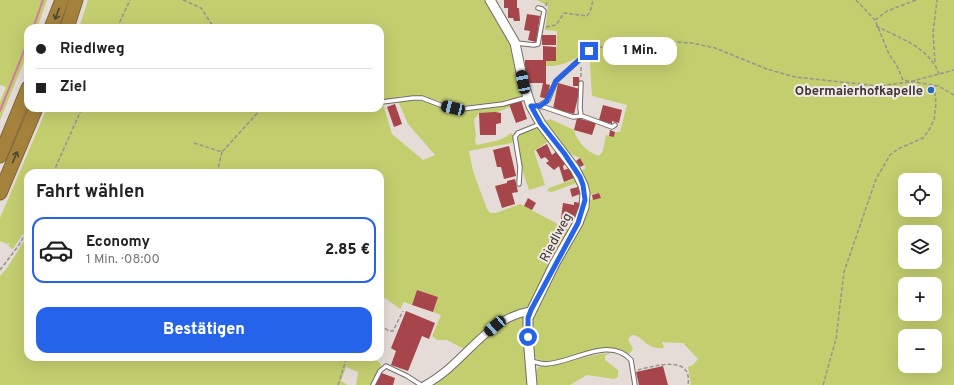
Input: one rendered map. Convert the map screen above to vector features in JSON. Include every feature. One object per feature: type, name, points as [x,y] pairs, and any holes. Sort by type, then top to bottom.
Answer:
[{"type":"highway","points":[[53,24],[62,0]]},
{"type":"highway","points":[[68,24],[76,0]]},
{"type":"highway","points":[[0,156],[24,98]]},
{"type":"highway","points":[[0,193],[34,112]]},
{"type":"street","name":"Riedlweg","points":[[490,0],[506,24],[514,43],[541,124],[564,153],[580,177],[583,185],[585,200],[578,223],[530,311],[528,325],[532,385]]},
{"type":"street","points":[[424,385],[444,374],[495,326],[512,315],[530,311]]},
{"type":"lane","points":[[514,43],[536,45],[544,11],[538,8]]},
{"type":"lane","points":[[384,102],[422,98],[453,108],[462,108],[533,103],[548,100],[556,81],[589,51]]},
{"type":"lane","points":[[581,83],[581,116]]},
{"type":"lane","points":[[533,103],[573,117],[581,116],[612,127],[615,125]]},
{"type":"lane","points":[[519,184],[520,167],[515,137],[518,133],[541,124]]},
{"type":"lane","points":[[530,361],[546,364],[597,351],[618,351],[631,360],[634,371],[635,385]]},
{"type":"lane","points":[[373,385],[380,371],[386,366],[407,376],[420,385]]},
{"type":"path","points":[[119,24],[130,0]]},
{"type":"path","points":[[183,0],[201,8],[211,24]]},
{"type":"path","points":[[541,27],[556,25],[564,13],[587,16],[590,12],[592,0]]},
{"type":"path","points":[[856,0],[874,20],[903,80],[938,86],[954,95]]},
{"type":"path","points":[[874,20],[887,11],[916,0]]},
{"type":"path","points":[[935,63],[933,33],[937,0]]},
{"type":"path","points":[[876,26],[923,50],[935,63],[940,74]]},
{"type":"path","points":[[589,51],[596,46],[660,41],[692,43],[714,48],[767,69],[795,77],[879,86],[909,82],[954,70]]},
{"type":"path","points":[[581,83],[580,72],[582,56]]},
{"type":"path","points":[[823,385],[836,339],[844,272],[876,179],[890,155],[898,149],[923,138],[929,130],[934,120],[936,103],[934,85]]},
{"type":"path","points":[[55,169],[80,112]]},
{"type":"path","points":[[218,169],[222,152],[258,112]]},
{"type":"path","points":[[194,143],[222,152]]},
{"type":"path","points":[[0,270],[24,236]]},
{"type":"path","points":[[384,327],[389,331],[393,331],[403,311]]},
{"type":"path","points":[[338,385],[346,361]]},
{"type":"path","points":[[634,371],[663,363],[677,365],[686,372],[688,377],[688,385]]},
{"type":"green space","points":[[0,0],[47,0],[38,24],[24,24],[24,62],[0,120],[0,102],[6,87],[0,85]]},
{"type":"green space","points":[[88,0],[488,0],[510,37],[525,95],[499,103],[458,106],[420,96],[403,96],[384,100],[384,24],[80,24]]},
{"type":"green space","points":[[537,0],[954,0],[954,385],[691,385],[688,367],[693,365],[698,359],[683,343],[662,342],[664,348],[658,348],[649,345],[632,335],[628,339],[633,349],[629,354],[618,349],[605,348],[592,350],[553,361],[542,361],[533,356],[530,322],[588,200],[601,198],[599,193],[588,195],[579,172],[586,168],[580,158],[568,153],[543,122],[550,119],[574,130],[577,139],[583,146],[590,152],[599,156],[603,151],[606,135],[614,137],[615,132],[620,132],[627,105],[592,96],[589,49],[569,62],[546,66],[546,61],[556,60],[557,31],[545,30],[548,6]]},
{"type":"green space","points":[[398,101],[424,101],[451,110],[461,111],[481,107],[492,108],[509,104],[510,107],[497,113],[479,113],[474,120],[476,135],[475,142],[477,145],[499,140],[511,133],[514,137],[512,143],[469,151],[473,171],[487,209],[490,213],[496,213],[520,204],[571,231],[530,305],[510,314],[464,349],[447,340],[437,340],[432,336],[441,315],[433,312],[438,297],[417,290],[412,305],[404,302],[400,309],[384,299],[384,169],[24,169],[24,234],[13,249],[8,246],[10,243],[7,244],[0,241],[0,218],[45,112],[384,112],[384,107],[392,134],[423,160],[435,155],[408,124]]},
{"type":"green space","points":[[538,128],[550,140],[534,151],[545,185],[529,190],[523,172],[517,140],[522,133]]},
{"type":"green space","points":[[577,178],[581,193],[576,183],[552,192],[547,191],[549,188]]},
{"type":"green space","points":[[24,241],[24,361],[377,361],[381,366],[372,385],[356,385],[358,372],[346,367],[341,381],[348,385],[0,385],[0,276],[7,268]]},
{"type":"green space","points":[[523,316],[525,319],[530,385],[429,385],[505,321]]},
{"type":"green space","points":[[610,353],[605,356],[605,360],[618,370],[618,377],[614,379],[587,375],[570,385],[534,385],[534,373],[538,367]]},
{"type":"building","points":[[504,0],[517,0],[520,21],[514,21],[513,18],[508,18],[508,8],[504,8]]},
{"type":"building","points":[[527,14],[540,16],[536,42],[528,40],[530,31],[524,30]]},
{"type":"building","points":[[542,35],[556,35],[556,45],[542,45]]},
{"type":"building","points":[[543,46],[556,47],[556,61],[546,61],[546,84],[550,85],[547,99],[540,97],[543,83],[525,83],[525,60],[543,60]]},
{"type":"building","points":[[573,77],[579,77],[580,86],[573,86]]},
{"type":"building","points":[[558,83],[580,89],[574,114],[553,109]]},
{"type":"building","name":"Obermaierhofkapelle","points":[[932,86],[934,93],[929,94],[927,88]]},
{"type":"building","points":[[521,100],[527,119],[516,123],[509,104]]},
{"type":"building","points":[[395,104],[402,124],[394,127],[387,107]]},
{"type":"building","points":[[603,105],[622,110],[619,123],[612,121],[612,124],[599,120]]},
{"type":"building","points":[[479,113],[501,113],[501,123],[496,124],[496,135],[480,135]]},
{"type":"building","points":[[577,118],[596,123],[592,135],[574,130]]},
{"type":"building","points":[[610,130],[615,132],[614,137],[609,136]]},
{"type":"building","points":[[547,144],[552,155],[557,151],[568,161],[563,166],[564,170],[570,168],[574,178],[564,182],[559,166],[554,170],[546,163],[549,161],[545,157],[541,159],[536,150]]},
{"type":"building","points":[[509,146],[516,176],[504,179],[501,167],[497,167],[493,150]]},
{"type":"building","points":[[580,158],[584,165],[580,167],[576,161]]},
{"type":"building","points":[[515,179],[518,192],[512,193],[515,204],[502,208],[495,186]]},
{"type":"building","points":[[578,187],[580,194],[572,197],[570,189]]},
{"type":"building","points":[[599,193],[601,198],[593,200],[592,195]]},
{"type":"building","points":[[528,198],[536,203],[532,210],[524,206]]},
{"type":"building","points":[[574,202],[581,203],[580,214],[576,213],[575,221],[561,219],[563,203],[574,205]]},
{"type":"building","points":[[417,290],[438,297],[433,312],[412,305]]},
{"type":"building","points":[[406,311],[435,323],[429,339],[422,336],[408,371],[391,365],[396,351],[391,348]]},
{"type":"building","points":[[663,366],[668,385],[639,385],[636,372]]},
{"type":"building","points":[[379,372],[395,378],[393,385],[374,385]]},
{"type":"waterway","points":[[34,24],[43,0]]},
{"type":"waterway","points":[[0,111],[24,51]]},
{"type":"place","name":"Obermaierhofkapelle","points":[[931,90]]},
{"type":"route","points":[[528,337],[528,318],[531,310],[555,263],[578,223],[585,200],[585,193],[580,177],[564,153],[541,124],[531,106],[540,106],[546,102],[556,81],[589,51]]}]
